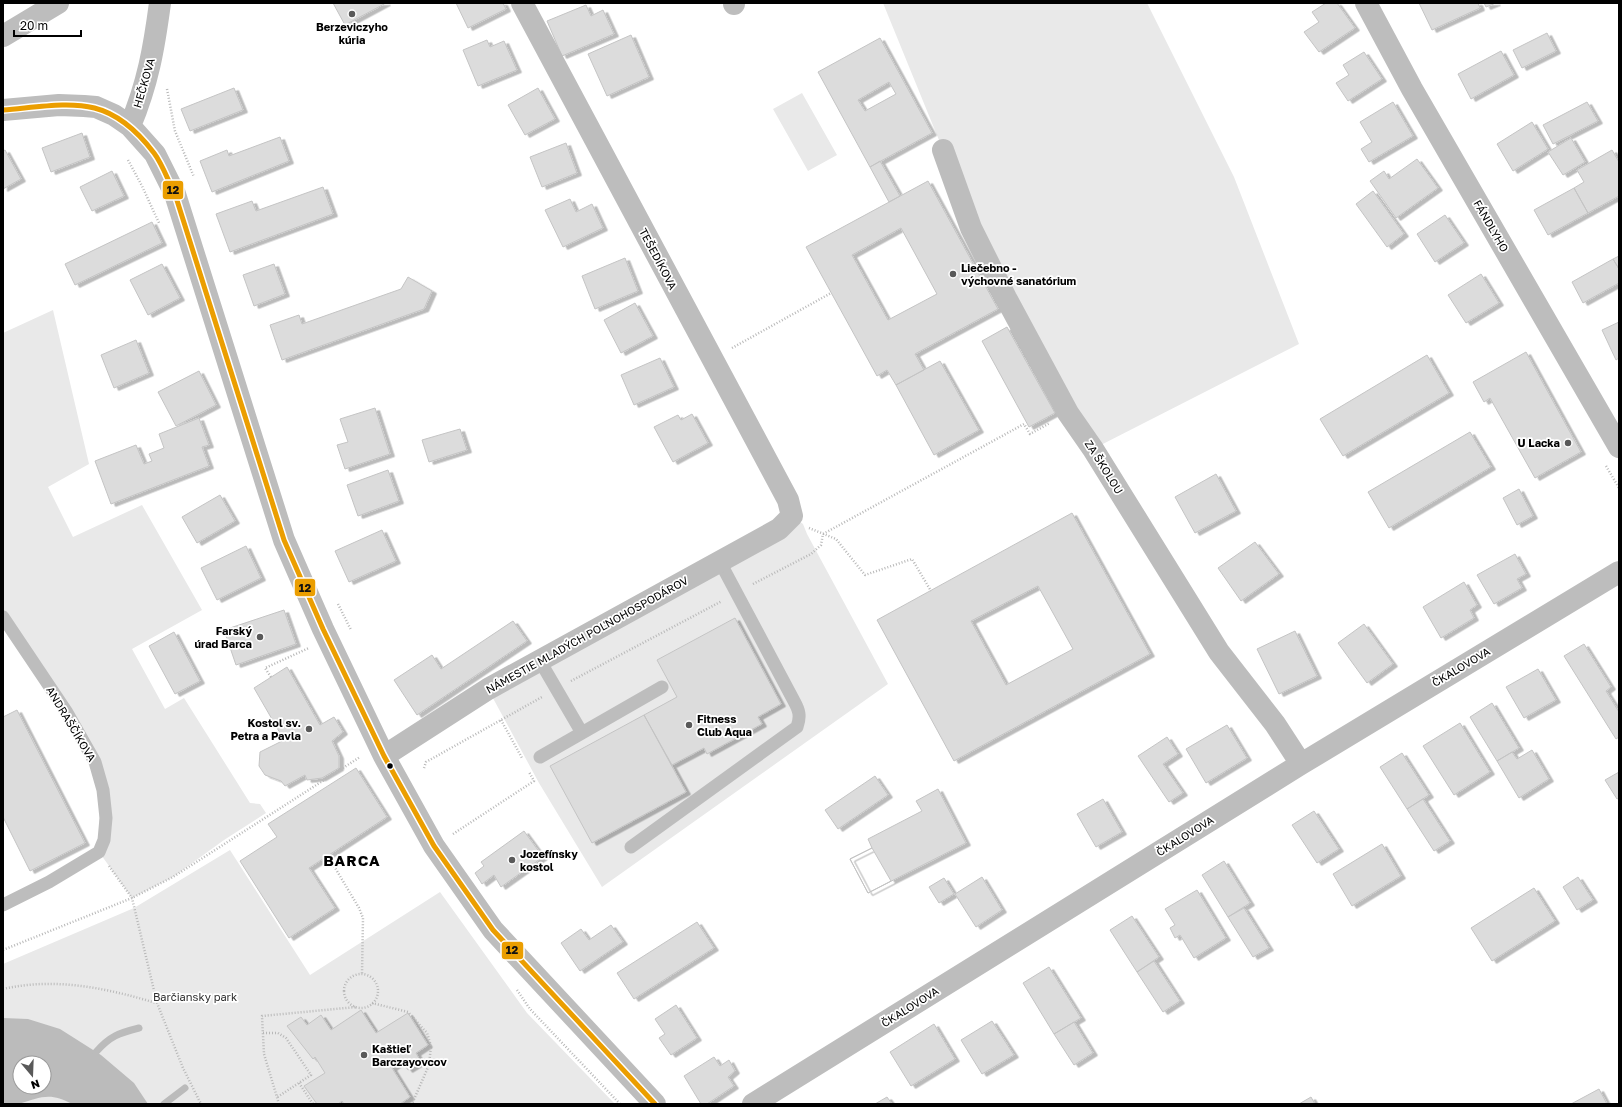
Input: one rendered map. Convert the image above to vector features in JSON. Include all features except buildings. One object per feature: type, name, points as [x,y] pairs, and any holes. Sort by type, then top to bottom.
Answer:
[{"type":"street","points":[[3,36],[58,3]]},
{"type":"street","name":"HEČKOVA","points":[[130,126],[142,96],[152,57],[160,3]]},
{"type":"street","name":"TEŠEDÍKOVA","points":[[522,3],[788,500],[792,516]]},
{"type":"street","name":"FÁNDLYHO","points":[[1366,3],[1412,89],[1619,447]]},
{"type":"street","points":[[3,110],[59,105],[96,107],[130,126],[155,154],[175,194],[284,540],[325,634],[384,756],[434,846],[493,930],[655,1104]]},
{"type":"street","name":"ZA ŠKOLOU","points":[[943,150],[971,228],[1006,298],[1068,413],[1093,449],[1219,652],[1275,724],[1301,764]]},
{"type":"street","name":"NÁMESTIE MLADÝCH POĽNOHOSPODÁROV","points":[[384,756],[488,689],[779,529],[792,516]]},
{"type":"street","name":"ČKALOVOVA","points":[[753,1104],[1301,764],[1619,572]]},
{"type":"lane","points":[[631,847],[797,726],[799,723],[800,712],[720,562]]},
{"type":"lane","name":"ANDRAŠČÍKOVA","points":[[3,617],[66,711],[95,762],[103,790],[106,818],[104,840],[99,852]]},
{"type":"lane","points":[[540,661],[582,733]]},
{"type":"lane","points":[[540,756],[662,687]]},
{"type":"lane","points":[[3,905],[49,882],[99,852]]},
{"type":"path","points":[[166,82],[175,131],[195,182]]},
{"type":"path","points":[[126,156],[142,186],[161,228]]},
{"type":"path","points":[[712,359],[832,293]]},
{"type":"path","points":[[424,768],[426,762],[556,689],[811,554],[820,545],[823,534],[1024,424],[1030,434],[1068,413]]},
{"type":"path","points":[[792,516],[812,530],[836,539],[865,575],[912,559],[931,591]]},
{"type":"path","points":[[338,602],[354,637]]},
{"type":"path","points":[[271,677],[265,668],[312,646]]},
{"type":"path","points":[[501,720],[523,760]]},
{"type":"path","points":[[404,744],[418,748],[426,762]]},
{"type":"path","points":[[3,950],[132,898],[173,877],[362,756]]},
{"type":"path","points":[[434,846],[534,781],[526,767]]},
{"type":"path","points":[[99,852],[132,898],[157,1003],[183,1068],[201,1104]]},
{"type":"path","points":[[334,866],[359,908],[363,918],[362,974]]},
{"type":"path","points":[[279,1104],[264,1054],[262,1016],[367,1006],[372,1003],[378,994],[376,982],[367,975],[362,974],[351,977],[347,980],[344,991],[347,1001],[356,1007]]},
{"type":"path","points":[[3,989],[22,985],[54,983],[78,985],[117,991],[157,1003]]},
{"type":"path","points":[[372,1003],[408,1012],[427,1033],[431,1046],[429,1065],[412,1104]]},
{"type":"path","points":[[262,1033],[278,1033],[286,1038],[311,1075],[276,1098]]},
{"type":"path","points":[[299,1083],[313,1104]]},
{"type":"green space","points":[[883,3],[1147,3],[1234,177],[1299,344],[1093,449],[943,150]]},
{"type":"green space","points":[[802,93],[837,155],[808,171],[773,109]]},
{"type":"green space","points":[[53,310],[89,464],[48,487],[73,537],[142,505],[202,610],[132,649],[165,709],[184,698],[250,803],[260,804],[266,813],[224,840],[173,877],[132,898],[99,852],[100,778],[3,617],[3,333]]},
{"type":"green space","points":[[792,516],[803,524],[888,684],[602,887],[539,783],[488,689]]},
{"type":"green space","name":"Barčiansky park","points":[[230,850],[310,975],[440,892],[527,1013],[615,1104],[3,1104],[3,964],[134,908]]},
{"type":"shaded area","points":[[3,1018],[28,1019],[60,1029],[101,1055],[134,1083],[148,1104],[72,1104],[58,1098],[46,1097],[17,1104],[3,1104]]},
{"type":"waterway","points":[[96,1052],[106,1042],[115,1036],[139,1028]]},
{"type":"waterway","points":[[164,1104],[185,1088]]},
{"type":"transit line","name":"12","points":[[3,110],[69,105],[87,106],[104,111],[121,120],[137,133],[154,153],[175,194],[284,540],[323,629],[384,756],[434,846],[493,930],[655,1104]]},
{"type":"place","name":"Berzeviczyho kúria","points":[[352,14]]},
{"type":"place","name":"Liečebno - výchovné sanatórium","points":[[953,274]]},
{"type":"place","name":"U Lacka","points":[[1568,443]]},
{"type":"place","name":"Farský úrad Barca","points":[[260,637]]},
{"type":"place","name":"Fitness Club Aqua","points":[[689,725]]},
{"type":"place","name":"Kostol sv. Petra a Pavla","points":[[309,729]]},
{"type":"place","name":"Jozefínsky kostol","points":[[512,860]]},
{"type":"place","name":"Kaštieľ Barczayovcov","points":[[364,1055]]},
{"type":"district","name":"BARCA","points":[[352,861]]}]
